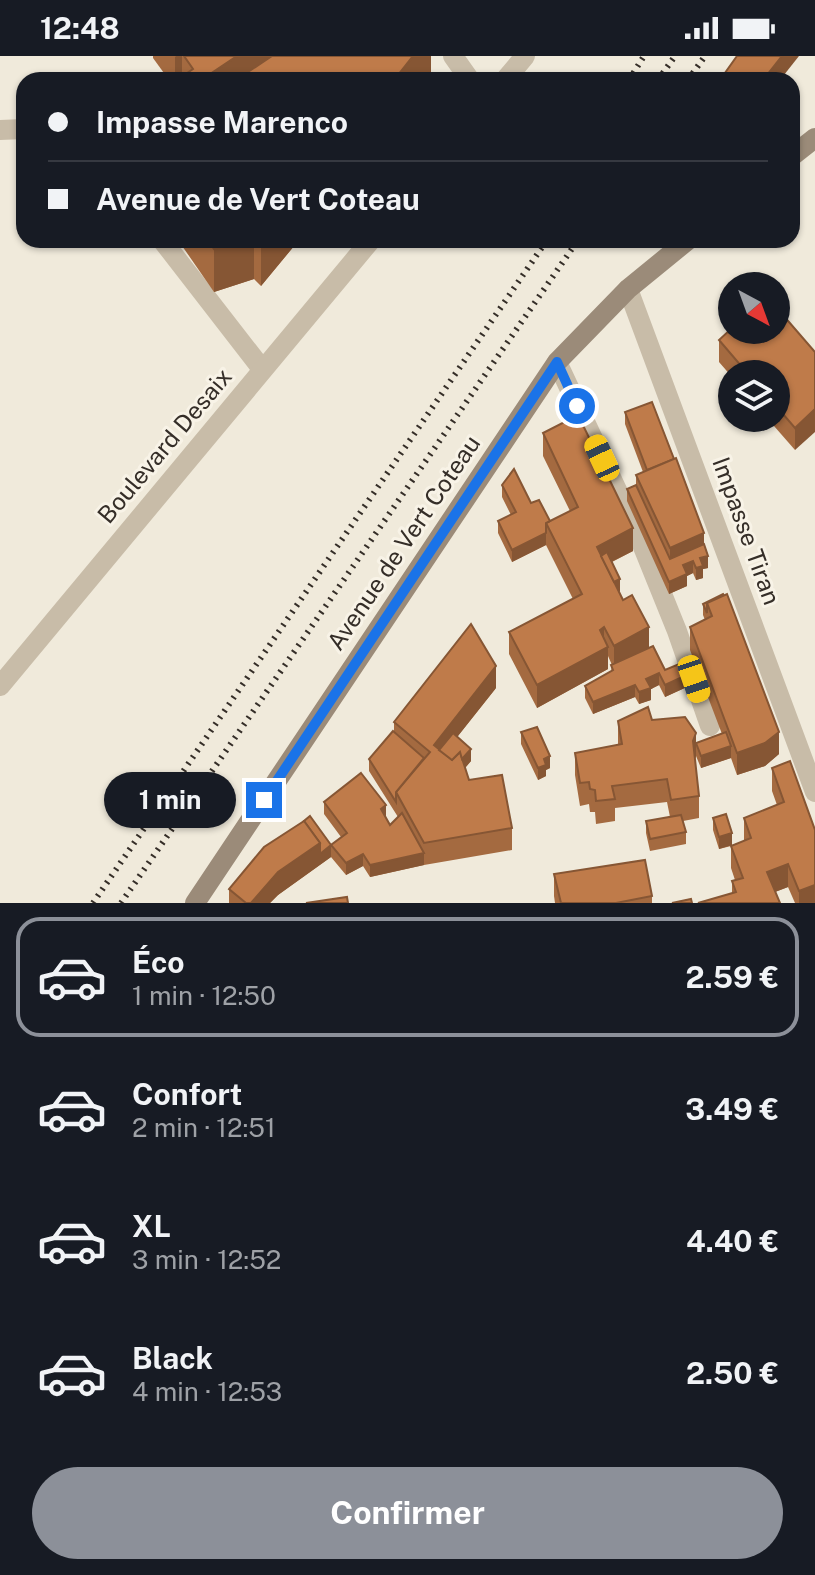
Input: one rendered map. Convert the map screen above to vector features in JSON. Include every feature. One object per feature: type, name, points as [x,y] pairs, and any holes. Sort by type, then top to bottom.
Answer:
[{"type":"street","points":[[512,72],[525,56]]},
{"type":"street","points":[[168,248],[262,369]]},
{"type":"street","name":"Boulevard Desaix","points":[[0,686],[364,248]]},
{"type":"street","name":"Avenue de Vert Coteau","points":[[195,903],[557,362],[628,289],[678,248]]},
{"type":"street","name":"Impasse Tiran","points":[[628,289],[815,792]]},
{"type":"street","points":[[557,362],[639,537],[677,631],[710,726]]},
{"type":"building","points":[[184,56],[237,56],[213,72],[189,72],[193,69]]},
{"type":"building","points":[[272,56],[413,56],[400,72],[248,72]]},
{"type":"building","points":[[737,56],[782,56],[769,72],[726,72]]},
{"type":"building","points":[[790,323],[815,352],[815,409],[795,428],[790,422],[790,360],[736,360],[722,344],[790,344]]},
{"type":"building","points":[[652,402],[674,459],[647,470],[625,412]]},
{"type":"building","points":[[578,415],[633,528],[597,547],[623,600],[632,595],[649,627],[614,646],[604,627],[600,630],[608,647],[537,685],[509,632],[582,594],[546,523],[578,507],[543,433]]},
{"type":"building","points":[[676,458],[704,533],[670,548],[636,475]]},
{"type":"building","points":[[514,469],[531,503],[539,500],[550,521],[546,523],[546,533],[512,550],[498,521],[516,512],[502,485]]},
{"type":"building","points":[[636,485],[670,559],[704,544],[708,556],[700,558],[703,566],[696,568],[693,561],[683,565],[687,574],[669,582],[627,489]]},
{"type":"building","points":[[607,552],[620,579],[614,582],[601,556]]},
{"type":"building","points":[[723,594],[707,603],[707,613],[703,604]]},
{"type":"building","points":[[727,594],[779,732],[765,743],[737,753],[690,627],[712,616],[707,603]]},
{"type":"building","points":[[471,624],[496,666],[434,745],[452,760],[460,752],[469,780],[502,775],[512,828],[424,843],[396,792],[430,752],[394,722]]},
{"type":"building","points":[[653,646],[665,670],[684,662],[689,674],[665,685],[659,673],[646,679],[651,688],[639,692],[635,685],[593,702],[585,686],[613,670],[611,665]]},
{"type":"building","points":[[648,707],[652,720],[685,717],[696,733],[693,741],[699,796],[671,800],[667,779],[612,786],[615,799],[596,801],[595,790],[590,789],[589,782],[580,783],[575,753],[622,744],[618,721]]},
{"type":"building","points":[[537,727],[550,756],[544,759],[546,765],[538,768],[521,732]]},
{"type":"building","points":[[393,731],[424,758],[396,792],[396,802],[369,759]]},
{"type":"building","points":[[726,732],[731,746],[701,756],[696,743]]},
{"type":"building","points":[[453,733],[471,749],[462,759],[460,752],[452,760],[439,750]]},
{"type":"building","points":[[790,761],[815,830],[815,885],[799,891],[788,864],[767,872],[780,903],[698,903],[736,892],[732,881],[743,878],[731,846],[751,838],[744,818],[784,802],[772,768]]},
{"type":"building","points":[[361,773],[386,805],[381,809],[390,825],[402,813],[424,853],[370,865],[363,854],[346,863],[331,845],[347,833],[324,802]]},
{"type":"building","points":[[726,814],[732,833],[719,837],[713,818]]},
{"type":"building","points":[[681,815],[686,832],[650,839],[646,821]]},
{"type":"building","points":[[310,816],[331,845],[320,854],[320,843],[304,821]]},
{"type":"building","points":[[304,821],[320,843],[278,872],[251,903],[246,903],[229,889],[264,847]]},
{"type":"building","points":[[645,860],[652,896],[616,903],[561,903],[554,874]]},
{"type":"building","points":[[347,897],[348,903],[306,903]]},
{"type":"railway","points":[[634,72],[644,56]]},
{"type":"railway","points":[[664,72],[675,56]]},
{"type":"railway","points":[[694,72],[705,56]]},
{"type":"railway","points":[[93,903],[542,248]]},
{"type":"railway","points":[[121,903],[572,248]]},
{"type":"route","points":[[264,800],[557,362],[577,406]]}]
